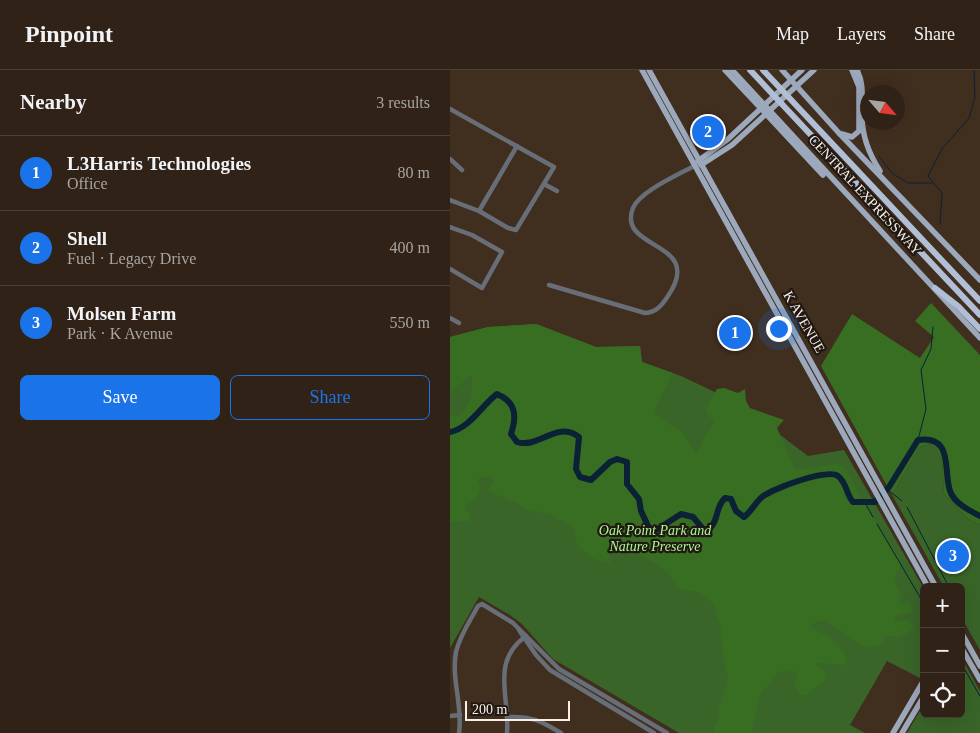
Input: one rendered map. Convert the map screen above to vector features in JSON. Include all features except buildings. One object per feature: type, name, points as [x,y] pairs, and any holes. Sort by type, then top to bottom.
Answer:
[{"type":"highway","name":"CENTRAL EXPRESSWAY","points":[[750,70],[980,315]]},
{"type":"highway","name":"CENTRAL EXPRESSWAY","points":[[763,70],[980,301]]},
{"type":"highway","points":[[935,288],[958,306],[980,329]]},
{"type":"main road","points":[[725,70],[762,107],[822,173],[852,201]]},
{"type":"main road","name":"CENTRAL EXPRESSWAY","points":[[732,70],[980,338]]},
{"type":"main road","name":"CENTRAL EXPRESSWAY","points":[[782,70],[838,132],[980,280]]},
{"type":"main road","points":[[802,70],[728,139],[698,158],[699,165],[732,145],[814,70]]},
{"type":"main road","points":[[838,132],[852,137],[859,131],[859,87],[852,70]]},
{"type":"main road","points":[[857,70],[863,87],[862,114],[865,138],[870,153],[887,181]]},
{"type":"main road","name":"K AVENUE","points":[[646,72],[698,158]]},
{"type":"main road","name":"K AVENUE","points":[[672,116],[763,282],[787,333],[819,393],[926,583]]},
{"type":"main road","points":[[728,139],[732,145]]},
{"type":"main road","name":"K AVENUE","points":[[763,282],[827,388],[934,583]]},
{"type":"main road","points":[[787,333],[793,329]]},
{"type":"main road","points":[[819,393],[827,388]]},
{"type":"main road","points":[[965,640],[980,666]]},
{"type":"main road","points":[[965,654],[980,680]]},
{"type":"main road","points":[[893,733],[920,687]]},
{"type":"main road","points":[[902,733],[920,703]]},
{"type":"main road","points":[[900,720],[907,725]]},
{"type":"street","points":[[450,109],[554,167],[516,230],[508,228],[479,211],[452,201],[450,209]]},
{"type":"street","points":[[479,211],[517,146]]},
{"type":"street","points":[[450,159],[462,170]]},
{"type":"street","points":[[549,284],[645,313],[658,310],[677,282],[679,269],[674,259],[636,232],[632,222],[633,210],[641,197],[699,165]]},
{"type":"street","points":[[544,184],[557,191]]},
{"type":"street","points":[[450,227],[472,235],[502,252],[482,288],[450,269]]},
{"type":"street","points":[[450,318],[459,323]]},
{"type":"street","points":[[459,733],[460,715],[455,668],[456,652],[464,631],[480,604],[505,617],[519,628],[542,663],[554,673],[654,733]]},
{"type":"street","points":[[507,733],[505,665],[512,649],[525,637]]},
{"type":"street","points":[[525,637],[559,668],[667,733]]},
{"type":"street","points":[[450,716],[460,715]]},
{"type":"street","points":[[508,717],[528,716],[561,733]]},
{"type":"green space","points":[[931,303],[980,355],[980,525],[968,519],[944,494],[942,460],[935,443],[920,447],[892,495],[821,366],[852,314],[920,358],[934,337],[915,321]]},
{"type":"green space","name":"Oak Point Park and Nature Preserve","points":[[536,324],[596,347],[640,346],[642,362],[681,376],[738,403],[808,456],[844,450],[921,583],[920,678],[887,661],[850,725],[865,733],[679,733],[553,659],[522,624],[479,597],[450,648],[450,337],[488,327]]},
{"type":"green space","name":"Oak Point Park and Nature Preserve","points":[[536,324],[596,347],[640,346],[642,362],[673,373],[653,412],[683,433],[697,455],[704,437],[714,422],[705,411],[717,389],[724,388],[738,393],[745,389],[746,401],[750,408],[784,420],[777,428],[795,470],[835,464],[843,466],[901,564],[894,580],[900,592],[899,605],[909,601],[912,612],[896,616],[893,624],[907,619],[915,627],[905,634],[885,638],[884,644],[866,648],[825,620],[811,624],[811,628],[828,636],[837,644],[847,659],[844,665],[815,664],[825,672],[826,680],[807,695],[799,694],[794,683],[798,675],[796,672],[787,670],[778,672],[761,694],[751,733],[712,733],[719,716],[719,708],[728,677],[723,658],[721,627],[713,603],[695,591],[680,589],[667,572],[625,546],[613,545],[608,556],[611,563],[593,558],[585,553],[578,544],[572,527],[551,515],[522,508],[518,503],[487,491],[495,481],[490,477],[481,477],[478,481],[481,488],[478,496],[467,504],[464,509],[470,514],[470,521],[450,522],[450,415],[455,417],[468,404],[471,394],[472,376],[450,391],[450,337],[488,327]]},
{"type":"green space","points":[[936,443],[942,460],[944,494],[968,519],[980,525],[980,650],[965,624],[965,583],[942,583],[892,495],[920,447]]},
{"type":"green space","points":[[965,664],[980,691],[980,733],[907,733],[920,711],[920,718],[965,718]]},
{"type":"waterway","points":[[940,224],[942,193],[928,176],[942,149],[969,118],[975,97],[974,70]]},
{"type":"waterway","points":[[879,156],[892,173],[908,183],[932,183]]},
{"type":"waterway","points":[[918,440],[926,409],[921,370],[931,349],[933,327]]},
{"type":"waterway","points":[[450,432],[464,426],[497,394],[511,405],[514,416],[511,434],[517,442],[533,442],[563,432],[579,437],[576,469],[580,477],[591,480],[610,462],[617,459],[627,462],[627,484],[639,499],[641,511],[649,528],[656,530],[681,514],[693,517],[703,529],[709,529],[725,498],[731,499],[736,511],[744,517],[768,493],[800,480],[823,475],[832,474],[838,476],[853,502],[875,502],[889,487],[918,440],[929,440],[937,443],[942,448],[952,495],[963,506],[980,516]]},
{"type":"waterway","points":[[887,489],[902,501]]},
{"type":"waterway","points":[[865,503],[873,517]]},
{"type":"waterway","points":[[907,507],[947,583]]},
{"type":"waterway","points":[[877,524],[920,597]]},
{"type":"waterway","points":[[965,670],[980,696]]},
{"type":"place","name":"Shell","points":[[708,132]]},
{"type":"place","name":"L3Harris Technologies","points":[[735,333]]},
{"type":"place","name":"Molsen Farm","points":[[953,556]]}]
